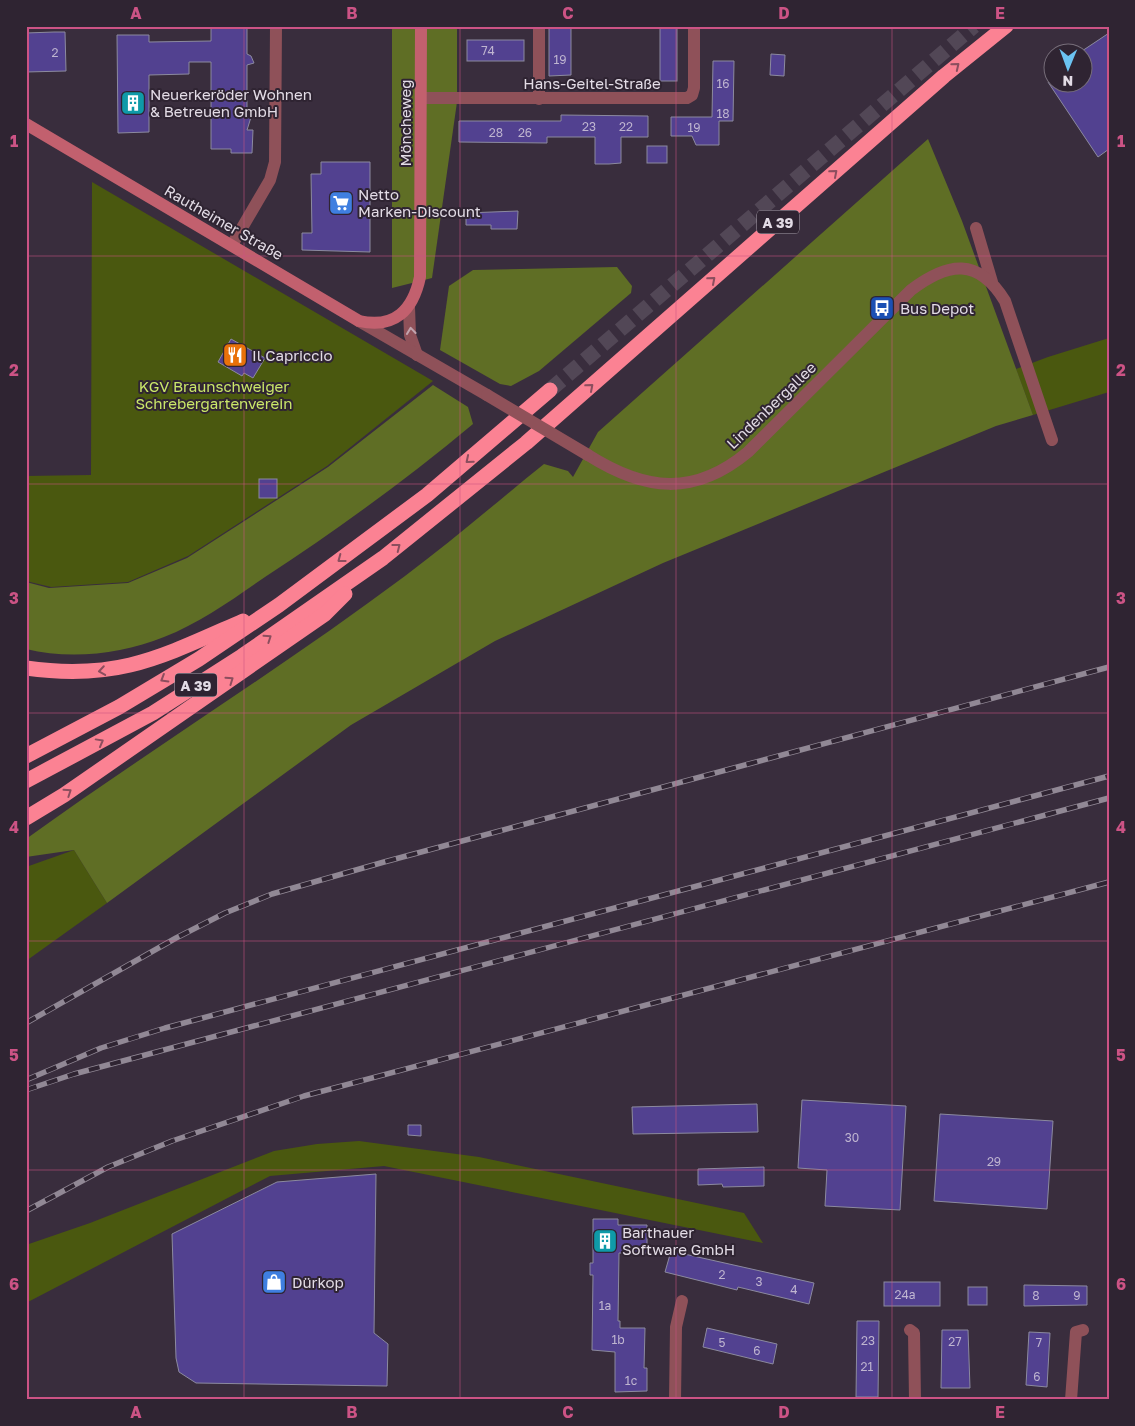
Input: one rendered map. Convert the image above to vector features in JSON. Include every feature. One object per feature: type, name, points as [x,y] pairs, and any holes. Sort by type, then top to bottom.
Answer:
[{"type":"highway","name":"A 39","points":[[26,781],[153,713],[242,656],[358,577],[526,444],[944,76],[1006,26]]},
{"type":"highway","name":"A 39","points":[[26,756],[119,707],[199,659],[278,605],[427,495],[550,390]]},
{"type":"highway","points":[[26,818],[72,789],[325,614],[344,597],[358,577]]},
{"type":"highway","points":[[26,668],[62,673],[95,672],[148,662],[278,605]]},
{"type":"main road","name":"Möncheweg","points":[[409,306],[420,277],[421,26]]},
{"type":"main road","name":"Rautheimer Straße","points":[[26,124],[359,321],[369,323],[386,322],[397,317],[409,306]]},
{"type":"street","points":[[232,245],[266,187],[275,162],[276,26]]},
{"type":"street","points":[[539,26],[539,98]]},
{"type":"street","name":"Hans-Geitel-Straße","points":[[421,98],[687,98],[692,94],[694,88],[694,26]]},
{"type":"street","name":"Lindenbergallee","points":[[976,228],[992,282]]},
{"type":"street","name":"Lindenbergallee","points":[[359,321],[615,470],[647,482],[679,484],[708,477],[735,463],[911,290],[931,274],[959,269],[973,270],[985,275],[1005,301],[1052,440]]},
{"type":"street","points":[[409,306],[410,335],[417,355]]},
{"type":"street","points":[[675,1400],[676,1327],[682,1301]]},
{"type":"street","points":[[910,1330],[914,1333],[916,1400]]},
{"type":"street","points":[[1071,1400],[1076,1332],[1083,1330]]},
{"type":"green space","points":[[392,26],[457,26],[457,102],[432,278],[392,288]]},
{"type":"green space","points":[[928,139],[962,221],[1033,415],[996,426],[663,563],[495,641],[351,725],[107,903],[74,850],[26,857],[26,839],[359,610],[440,549],[544,464],[568,471],[573,477],[598,432]]},
{"type":"green space","name":"KGV Braunschweiger Schrebergartenverein","points":[[92,182],[433,381],[327,466],[188,556],[128,582],[51,587],[26,581],[26,476],[91,475]]},
{"type":"green space","points":[[617,267],[632,286],[631,293],[539,371],[511,386],[500,384],[440,350],[449,286],[473,270]]},
{"type":"green space","points":[[1109,338],[1109,392],[1033,415],[1016,369]]},
{"type":"green space","points":[[433,385],[468,407],[473,424],[371,504],[228,602],[203,618],[177,631],[131,648],[78,655],[26,649],[26,582],[49,588],[128,583],[187,558],[328,467]]},
{"type":"green space","points":[[74,850],[107,903],[26,961],[26,867]]},
{"type":"green space","points":[[359,1141],[479,1157],[744,1213],[763,1243],[384,1166],[270,1176],[26,1303],[26,1245],[90,1223],[274,1151],[317,1144]]},
{"type":"building","points":[[549,26],[571,26],[571,75],[549,76]]},
{"type":"building","points":[[660,26],[677,26],[677,81],[660,81]]},
{"type":"building","points":[[211,28],[247,28],[247,54],[251,56],[254,63],[247,65],[247,108],[252,114],[247,130],[253,130],[252,153],[231,153],[231,149],[211,149],[211,62],[189,62],[189,74],[149,75],[149,132],[118,133],[117,35],[149,35],[149,42],[211,41]]},
{"type":"building","points":[[65,32],[66,71],[26,72],[26,33]]},
{"type":"building","points":[[1109,33],[1109,149],[1098,157],[1055,92],[1092,92],[1092,44]]},
{"type":"building","points":[[467,40],[524,40],[524,61],[467,61]]},
{"type":"building","points":[[771,54],[785,55],[784,76],[770,75]]},
{"type":"building","points":[[713,61],[734,61],[733,121],[719,121],[719,145],[696,145],[692,136],[671,136],[671,117],[712,117]]},
{"type":"building","points":[[561,115],[648,116],[648,137],[621,137],[621,163],[609,164],[595,164],[595,137],[547,137],[547,143],[459,142],[459,121],[561,121]]},
{"type":"building","points":[[647,146],[667,146],[667,163],[647,163]]},
{"type":"building","name":"Netto Marken-Discount","points":[[321,162],[370,162],[370,252],[302,250],[302,233],[312,233],[311,174],[321,174]]},
{"type":"building","points":[[518,211],[517,229],[491,229],[491,225],[466,225],[466,213]]},
{"type":"building","points":[[231,339],[265,358],[253,378],[244,373],[242,376],[218,362]]},
{"type":"building","points":[[259,479],[277,479],[277,498],[259,498]]},
{"type":"building","points":[[802,1100],[906,1106],[900,1210],[825,1206],[827,1170],[798,1168]]},
{"type":"building","points":[[757,1104],[758,1132],[633,1134],[632,1107]]},
{"type":"building","points":[[940,1114],[1053,1121],[1047,1209],[934,1201]]},
{"type":"building","points":[[408,1125],[421,1125],[421,1136],[408,1135]]},
{"type":"building","points":[[764,1167],[764,1186],[723,1187],[722,1184],[698,1185],[698,1169]]},
{"type":"building","points":[[376,1174],[374,1333],[388,1344],[387,1386],[196,1383],[179,1372],[176,1358],[172,1234],[277,1182]]},
{"type":"building","points":[[593,1219],[618,1219],[618,1225],[647,1225],[647,1253],[619,1253],[618,1321],[620,1321],[620,1328],[645,1328],[644,1368],[647,1368],[647,1391],[615,1392],[615,1352],[592,1350],[593,1275],[590,1275],[590,1263],[593,1263]]},
{"type":"building","points":[[671,1251],[814,1283],[809,1304],[738,1287],[737,1290],[665,1272]]},
{"type":"building","points":[[884,1282],[940,1282],[940,1306],[884,1306]]},
{"type":"building","points":[[1024,1285],[1087,1286],[1087,1305],[1024,1306]]},
{"type":"building","points":[[968,1287],[987,1287],[987,1305],[968,1305]]},
{"type":"building","points":[[857,1321],[879,1321],[878,1397],[856,1397]]},
{"type":"building","points":[[707,1328],[777,1344],[773,1364],[703,1347]]},
{"type":"building","points":[[942,1330],[968,1330],[970,1388],[941,1388]]},
{"type":"building","points":[[1029,1332],[1050,1333],[1047,1387],[1026,1385]]},
{"type":"tunnel","points":[[550,390],[974,26]]},
{"type":"railway","points":[[26,1023],[176,938],[225,913],[272,894],[384,862],[1109,667]]},
{"type":"railway","points":[[26,1080],[101,1048],[165,1028],[1109,776]]},
{"type":"railway","points":[[26,1090],[74,1074],[1109,798]]},
{"type":"railway","points":[[26,1211],[108,1167],[172,1141],[304,1096],[1109,882]]},
{"type":"place","name":"Neuerkeröder Wohnen & Betreuen GmbH","points":[[133,103]]},
{"type":"place","name":"Netto Marken-Discount","points":[[341,203]]},
{"type":"place","name":"Bus Depot","points":[[882,308]]},
{"type":"place","name":"Il Capriccio","points":[[235,355]]},
{"type":"place","name":"Barthauer Software GmbH","points":[[605,1241]]},
{"type":"place","name":"Dürkop","points":[[274,1282]]}]
